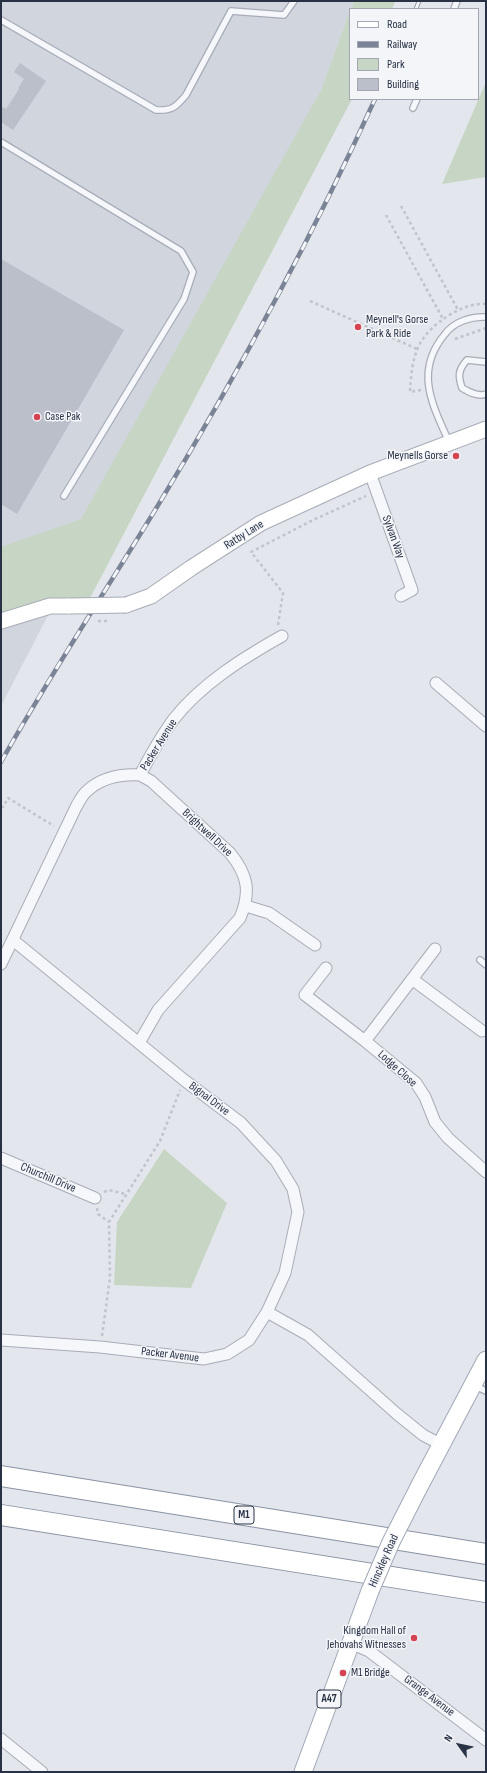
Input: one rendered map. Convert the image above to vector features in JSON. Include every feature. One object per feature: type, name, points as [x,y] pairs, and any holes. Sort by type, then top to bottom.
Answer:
[{"type":"highway","name":"M1","points":[[1,1476],[486,1554]]},
{"type":"highway","points":[[1,1515],[486,1592]]},
{"type":"main road","name":"Ratby Lane","points":[[1,620],[50,606],[126,605],[151,596],[190,568],[261,523],[370,473],[486,429]]},
{"type":"main road","name":"Hinckley Road","points":[[303,1772],[356,1626],[391,1542],[442,1445],[480,1388],[486,1360]]},
{"type":"street","name":"Sylvan Way","points":[[370,473],[412,590],[401,596]]},
{"type":"street","name":"Packer Avenue","points":[[1,964],[76,807],[86,792],[106,778],[127,774],[140,775],[156,746],[174,719],[195,698],[247,656],[282,636]]},
{"type":"street","points":[[436,683],[486,726]]},
{"type":"street","name":"Brightwell Drive","points":[[139,1043],[158,1010],[240,918],[246,906],[248,889],[239,864],[230,854],[151,781],[140,775]]},
{"type":"street","points":[[246,906],[269,913],[315,945]]},
{"type":"street","name":"Bignal Drive","points":[[13,940],[184,1080],[241,1123],[276,1161],[293,1189],[298,1212],[285,1273],[267,1312]]},
{"type":"street","points":[[365,1041],[435,949]]},
{"type":"street","name":"Lodge Close","points":[[326,968],[305,995],[365,1041],[416,1083],[425,1097],[435,1122],[448,1138],[486,1172]]},
{"type":"street","points":[[412,979],[482,1031]]},
{"type":"street","name":"Churchill Drive","points":[[1,1158],[95,1198]]},
{"type":"street","name":"Packer Avenue","points":[[1,1340],[100,1347],[204,1359],[227,1354],[249,1340],[267,1312]]},
{"type":"street","points":[[267,1312],[308,1335],[397,1414],[423,1435],[442,1445]]},
{"type":"street","name":"Grange Avenue","points":[[350,1643],[369,1651],[486,1740]]},
{"type":"street","points":[[1,1738],[42,1772]]},
{"type":"lane","points":[[1,20],[156,110],[168,111],[177,106],[186,95],[231,11],[284,15],[294,1]]},
{"type":"lane","points":[[413,108],[417,100]]},
{"type":"lane","points":[[1,142],[181,251],[193,272],[184,299],[64,496]]},
{"type":"lane","points":[[449,443],[436,413],[427,379],[430,358],[437,343],[455,324],[467,320],[486,317]]},
{"type":"lane","points":[[486,362],[467,360],[461,367],[458,376],[462,388],[483,396],[486,394]]},
{"type":"lane","points":[[480,960],[486,965]]},
{"type":"path","points":[[401,206],[458,310]]},
{"type":"path","points":[[386,215],[443,319]]},
{"type":"path","points":[[310,301],[417,349]]},
{"type":"path","points":[[450,343],[456,338],[486,328]]},
{"type":"path","points":[[282,636],[277,630],[283,593],[251,552],[313,520],[376,492]]},
{"type":"path","points":[[1,806],[3,807],[8,798],[64,832]]},
{"type":"path","points":[[100,1347],[110,1278],[109,1222],[125,1194],[160,1141],[184,1080]]},
{"type":"path","points":[[109,1222],[98,1214],[95,1198],[109,1190],[125,1194]]},
{"type":"shaded area","points":[[1,1],[354,1],[351,8],[349,8],[349,14],[321,90],[1,706]]},
{"type":"green space","points":[[354,1],[395,1],[392,8],[351,8]]},
{"type":"green space","points":[[349,14],[349,100],[351,100],[89,600],[1,622],[1,547],[81,519],[321,90]]},
{"type":"green space","points":[[486,82],[486,177],[442,184],[479,100]]},
{"type":"green space","points":[[164,1149],[227,1203],[191,1288],[114,1285],[117,1222]]},
{"type":"building","points":[[20,63],[46,81],[13,130],[1,122],[1,106],[6,109],[24,79],[14,72]]},
{"type":"building","name":"Case Pak","points":[[1,259],[124,330],[17,514],[1,504]]},
{"type":"railway","points":[[416,8],[419,1]]},
{"type":"railway","points":[[1,762],[58,665],[157,507],[216,407],[299,255],[351,152],[375,100]]},
{"type":"place","name":"Meynell's Gorse Park & Ride","points":[[358,327]]},
{"type":"place","name":"Case Pak","points":[[37,417]]},
{"type":"place","name":"Meynells Gorse","points":[[456,456]]},
{"type":"place","name":"Kingdom Hall of Jehovahs Witnesses","points":[[414,1638]]},
{"type":"place","name":"M1 Bridge","points":[[343,1673]]}]
